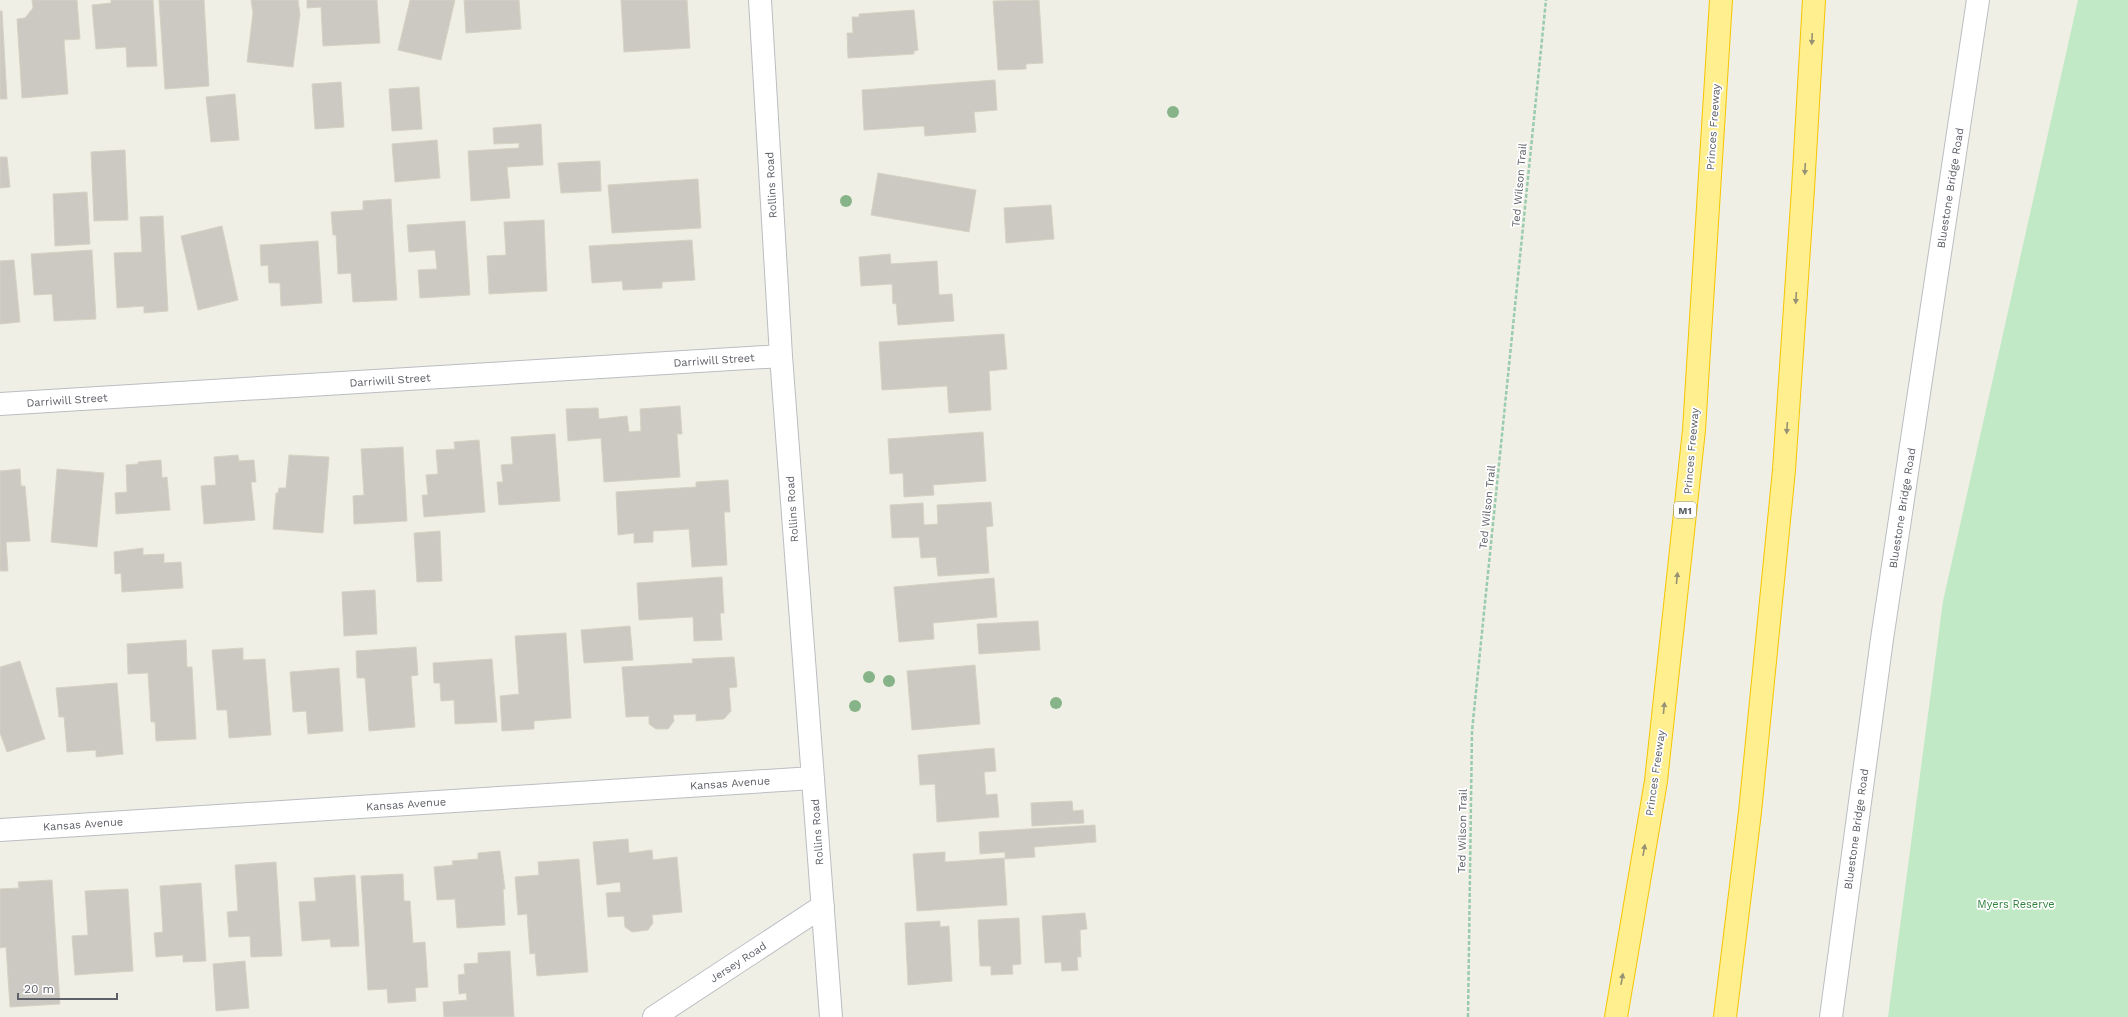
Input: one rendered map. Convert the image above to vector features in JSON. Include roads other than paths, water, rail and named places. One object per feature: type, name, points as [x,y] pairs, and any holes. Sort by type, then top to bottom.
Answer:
[{"type":"highway","name":"Princes Freeway","points":[[1616,1017],[1656,781],[1694,430],[1721,0]]},
{"type":"highway","points":[[1725,1017],[1750,812],[1784,470],[1804,189],[1814,0]]},
{"type":"street","name":"Rollins Road","points":[[760,0],[781,356],[831,1017]]},
{"type":"street","name":"Bluestone Bridge Road","points":[[1831,1017],[1882,640],[1978,0]]},
{"type":"street","name":"Darriwill Street","points":[[0,404],[781,356]]},
{"type":"street","name":"Kansas Avenue","points":[[0,830],[813,778]]},
{"type":"street","name":"Jersey Road","points":[[654,1017],[823,906]]},
{"type":"park label","name":"Myers Reserve","points":[[2016,904]]}]
